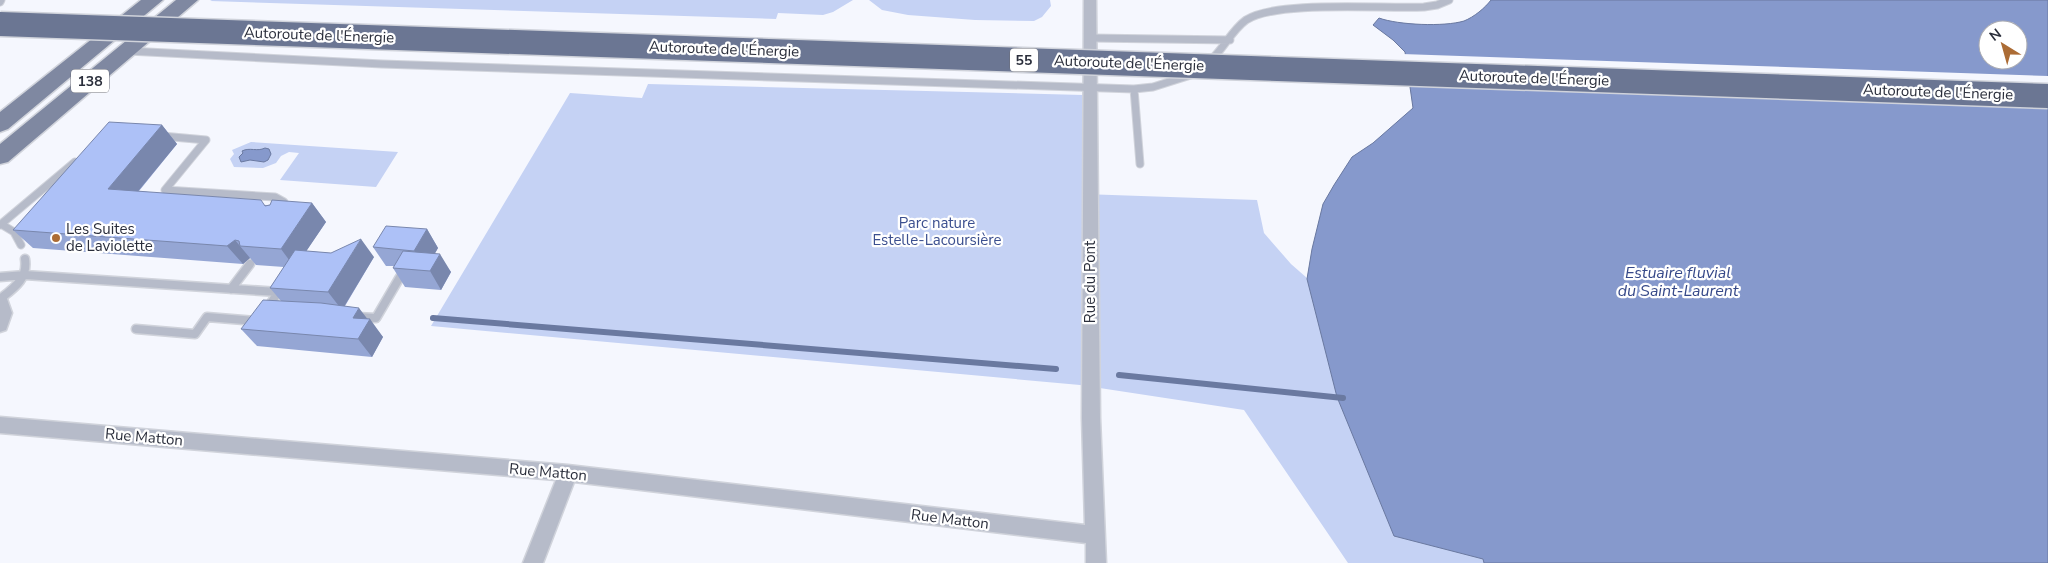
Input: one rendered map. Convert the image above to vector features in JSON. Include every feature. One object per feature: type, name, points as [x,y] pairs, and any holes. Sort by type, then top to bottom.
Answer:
[{"type":"highway","name":"Autoroute de l'Énergie","points":[[0,12],[2048,83]]},
{"type":"highway","name":"Autoroute de l'Énergie","points":[[0,24],[2048,96]]},
{"type":"main road","name":"138","points":[[0,124],[153,0]]},
{"type":"main road","name":"138","points":[[0,156],[188,0]]},
{"type":"street","name":"Rue du Pont","points":[[1090,0],[1090,308],[1096,563]]},
{"type":"street","points":[[0,300],[4,313],[0,325]]},
{"type":"street","name":"Rue Matton","points":[[0,425],[568,473],[1094,535]]},
{"type":"street","points":[[533,563],[568,473]]},
{"type":"lane","points":[[126,51],[382,64],[1134,89],[1162,84],[1197,72],[1215,57],[1238,28],[1253,16],[1277,10],[1317,7],[1428,6],[1449,0]]},
{"type":"lane","points":[[1090,38],[1230,40]]},
{"type":"lane","points":[[1134,89],[1140,164]]},
{"type":"lane","points":[[156,136],[206,140],[166,190],[275,197],[286,204],[281,219]]},
{"type":"lane","points":[[1,225],[82,156]]},
{"type":"lane","points":[[1,225],[7,226],[16,232],[21,245]]},
{"type":"lane","points":[[0,300],[25,275],[27,267],[25,259]]},
{"type":"lane","points":[[231,289],[250,264]]},
{"type":"lane","points":[[0,277],[25,275],[278,292],[259,321],[208,317],[195,334],[136,329]]},
{"type":"lane","points":[[348,316],[376,318],[400,277]]},
{"type":"lane","points":[[266,311],[275,311]]},
{"type":"green space","points":[[853,0],[833,12],[823,15],[778,13],[776,19],[210,1]]},
{"type":"green space","points":[[869,0],[1050,0],[1051,6],[1042,17],[1034,21],[975,20],[908,15],[882,10]]},
{"type":"green space","name":"Parc nature Estelle-Lacoursière","points":[[1491,0],[1896,563],[1348,563],[1244,410],[1080,385],[431,326],[570,93],[642,98],[648,84],[1083,95],[1083,194],[1257,200],[1264,233],[1291,264],[1307,278],[1323,204],[1334,185],[1352,157],[1373,143],[1413,108],[1405,52],[1373,25],[1379,18],[1409,24],[1433,25],[1455,23],[1472,17]]},
{"type":"green space","points":[[251,142],[398,152],[376,187],[280,180],[299,153],[289,152],[281,156],[276,163],[263,168],[234,167],[230,159],[234,154],[232,150]]},
{"type":"water","name":"Estuaire fluvial du Saint-Laurent","points":[[1491,0],[2048,0],[2048,563],[1484,563],[1483,559],[1394,536],[1337,397],[1307,279],[1323,204],[1334,185],[1352,157],[1373,143],[1413,108],[1405,52],[1373,25],[1379,18],[1409,24],[1433,25],[1455,23],[1464,21],[1479,12]]},
{"type":"water","points":[[269,149],[271,154],[268,160],[264,162],[250,160],[241,162],[239,157],[243,153],[242,151]]},
{"type":"pier","points":[[1402,54],[2048,76],[2048,103],[1406,80]]},
{"type":"building","points":[[109,122],[162,125],[108,189],[261,200],[265,206],[270,205],[272,200],[312,203],[281,249],[240,246],[239,241],[235,240],[227,246],[13,230]]},
{"type":"building","points":[[386,226],[427,229],[414,251],[373,247]]},
{"type":"building","points":[[361,239],[328,292],[270,288],[295,250],[331,253]]},
{"type":"building","points":[[403,251],[440,254],[430,271],[393,268]]},
{"type":"building","points":[[263,300],[321,303],[359,308],[353,318],[370,319],[358,339],[241,329]]},
{"type":"waterway","points":[[433,318],[1056,369]]},
{"type":"waterway","points":[[1119,375],[1343,398]]},
{"type":"place","name":"Les Suites de Laviolette","points":[[56,238]]}]
